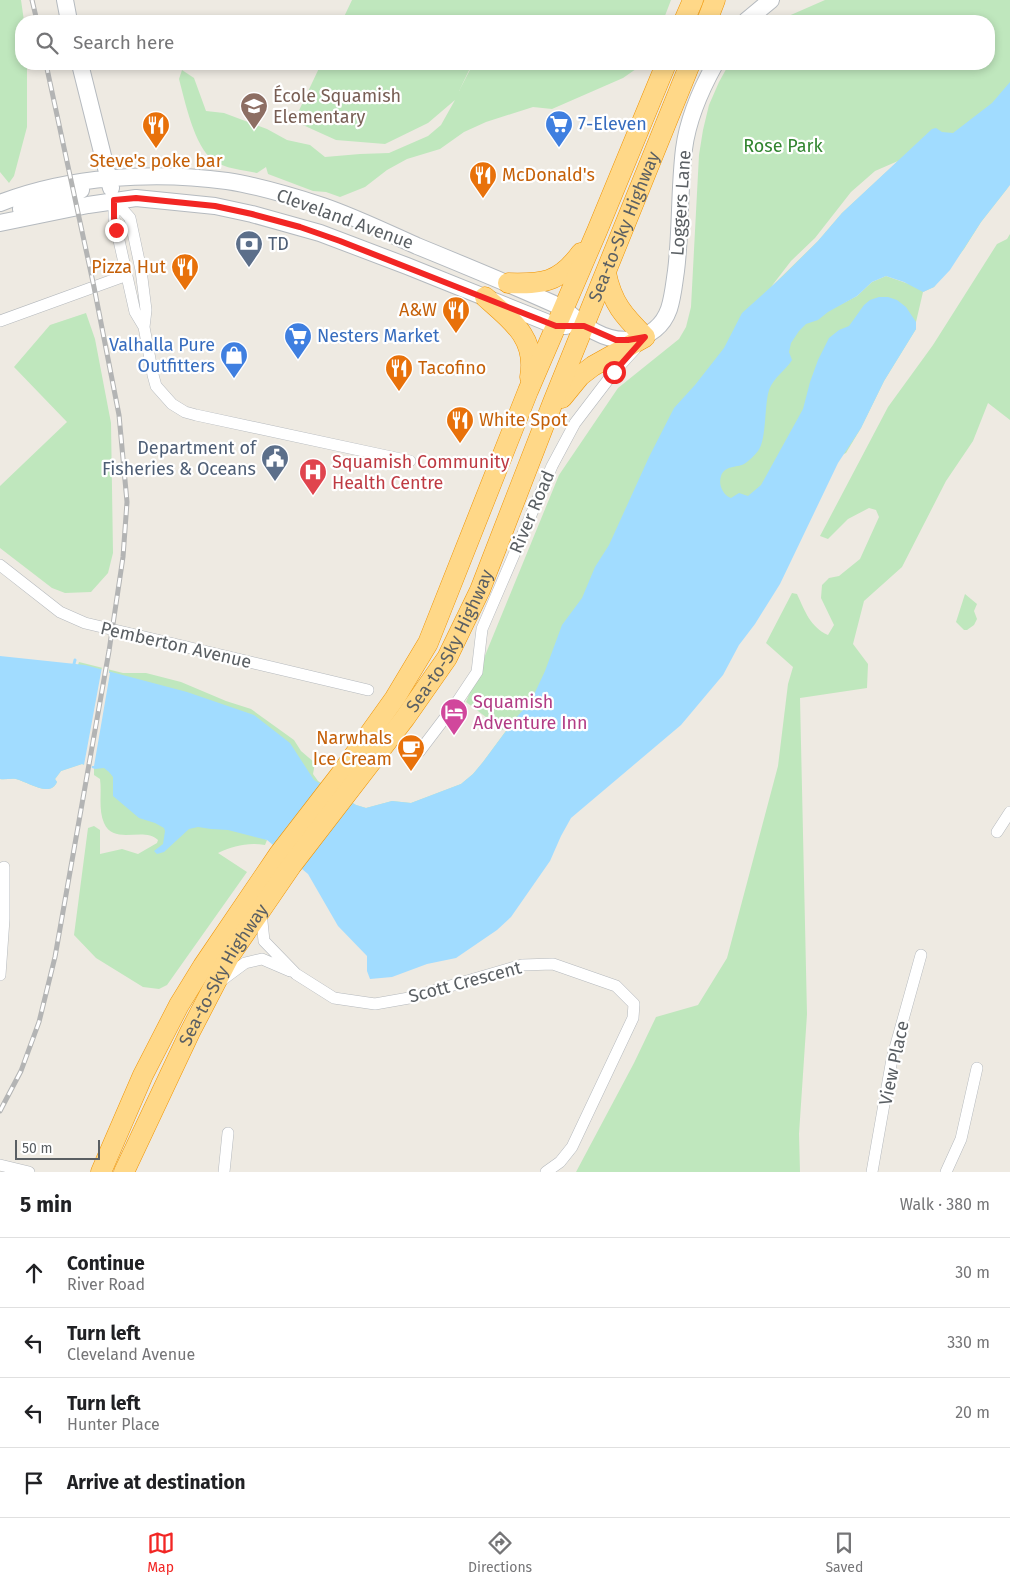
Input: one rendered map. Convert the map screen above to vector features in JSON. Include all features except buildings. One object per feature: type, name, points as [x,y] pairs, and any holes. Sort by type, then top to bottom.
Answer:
[{"type":"highway","points":[[687,15],[693,0]]},
{"type":"highway","points":[[710,15],[716,0]]},
{"type":"highway","name":"Sea-to-Sky Highway","points":[[347,780],[428,643],[528,391],[663,70]]},
{"type":"highway","name":"Sea-to-Sky Highway","points":[[101,1172],[143,1075],[179,1006],[228,926],[285,860],[347,780],[405,718],[447,658],[480,590],[545,422],[688,70]]},
{"type":"highway","points":[[508,283],[533,284],[553,278],[563,272],[577,258],[596,231]]},
{"type":"highway","points":[[545,422],[580,376],[593,366],[645,337],[618,307],[609,288],[606,273]]},
{"type":"highway","points":[[485,297],[519,328],[527,342],[531,356],[528,391]]},
{"type":"highway","name":"Sea-to-Sky Highway","points":[[124,1172],[212,988],[230,955],[260,910],[285,860]]},
{"type":"highway","points":[[109,1172],[174,1043],[212,988]]},
{"type":"street","points":[[65,0],[68,15]]},
{"type":"street","points":[[753,15],[771,0]]},
{"type":"street","points":[[81,70],[114,200],[114,218],[135,312],[144,327]]},
{"type":"street","name":"Loggers Lane","points":[[645,337],[662,322],[669,310],[678,253],[684,149],[690,117],[712,70]]},
{"type":"street","points":[[0,222],[17,210],[99,185],[108,178]]},
{"type":"street","name":"Cleveland Avenue","points":[[0,202],[23,193],[71,182],[108,178],[199,178],[228,182],[274,192],[325,207],[508,283],[559,317]]},
{"type":"street","points":[[114,200],[134,189],[205,186],[228,182]]},
{"type":"street","name":"Cleveland Avenue","points":[[0,222],[114,200],[136,198],[215,206],[300,227],[485,297],[559,317],[616,340],[645,337]]},
{"type":"street","points":[[114,200],[130,218],[141,270],[146,310],[144,327],[153,375],[156,386],[172,404],[185,412],[410,461]]},
{"type":"street","points":[[0,321],[127,275]]},
{"type":"street","name":"River Road","points":[[419,752],[477,672],[482,629],[552,466],[575,423],[614,372],[645,337]]},
{"type":"street","name":"Pemberton Avenue","points":[[0,566],[60,612],[85,623],[368,690]]},
{"type":"street","points":[[997,832],[1010,812]]},
{"type":"street","points":[[0,975],[4,919],[4,866]]},
{"type":"street","name":"Scott Crescent","points":[[260,910],[264,941],[296,974],[334,998],[375,1004],[409,998],[522,966],[553,964],[616,986],[627,996],[634,1004],[633,1018],[572,1146],[560,1162],[546,1172]]},
{"type":"street","name":"View Place","points":[[872,1172],[896,1042],[921,955]]},
{"type":"street","points":[[212,988],[245,963],[262,959],[296,974]]},
{"type":"street","points":[[946,1172],[962,1139],[977,1068]]},
{"type":"street","points":[[224,1172],[228,1133]]},
{"type":"street","points":[[0,1166],[29,1172]]},
{"type":"green space","points":[[0,0],[21,0],[23,15],[15,15],[15,70],[27,70],[27,127],[14,176],[9,183],[0,172]]},
{"type":"green space","points":[[352,0],[671,0],[665,15],[345,15]]},
{"type":"green space","name":"Rose Park","points":[[825,0],[1010,0],[1010,91],[849,260],[561,662],[425,847],[78,665],[79,662],[123,673],[146,673],[181,682],[226,701],[251,709],[294,740],[301,751],[315,763],[313,774],[318,781],[356,805],[366,808],[392,801],[411,803],[461,784],[473,774],[508,728],[503,730],[466,702],[559,475],[618,388],[679,339],[686,327],[691,307],[699,155],[709,105],[726,70],[995,70],[995,15],[791,15]],"holes":[[[898,161],[842,213],[818,241],[771,287],[791,261],[815,238],[851,192],[875,171]]]},
{"type":"green space","points":[[182,70],[194,78],[206,111],[224,113],[267,129],[287,140],[310,145],[325,157],[389,153],[428,136],[441,125],[455,100],[428,123],[385,144],[336,140],[294,121],[318,70],[469,70],[459,91],[470,70],[635,70],[623,78],[552,109],[533,107],[486,122],[464,132],[440,149],[407,159],[387,170],[365,187],[340,197],[326,192],[313,191],[268,174],[266,167],[257,173],[229,167],[213,160],[206,153],[195,134],[187,111],[179,79]]},
{"type":"green space","points":[[1010,185],[934,287],[923,292],[916,329],[884,381],[861,428],[846,453],[773,488],[664,526],[775,338],[857,296],[872,282],[886,276],[909,284]]},
{"type":"green space","points":[[1010,234],[1010,420],[988,403],[973,441],[946,481],[902,567],[864,601],[853,644],[868,664],[867,688],[800,698],[807,1014],[799,1134],[800,1172],[576,1172],[634,1063],[656,1017],[698,1005],[727,958],[778,766],[788,684],[793,667],[766,643],[792,593],[797,594],[812,623],[822,632],[828,635],[834,625],[821,598],[822,585],[829,578],[839,576],[860,559],[879,517],[876,510],[869,508],[848,519],[828,539],[820,536],[888,407],[933,345],[997,244],[1007,239]]},
{"type":"green space","points":[[86,313],[95,339],[111,423],[113,553],[108,573],[91,592],[65,593],[52,588],[0,548],[0,486],[67,422],[14,367],[50,325]]},
{"type":"green space","points":[[965,594],[977,604],[974,611],[977,619],[974,625],[967,630],[964,630],[956,622]]},
{"type":"green space","points":[[80,754],[267,840],[265,845],[241,845],[218,853],[247,872],[167,985],[159,989],[143,987],[96,958],[74,935],[88,828],[94,826],[100,830],[100,854],[122,849],[138,854],[157,843],[158,840],[152,836],[122,835],[109,830],[102,818],[100,779],[94,775],[94,768],[82,764],[61,771],[55,779],[57,782],[54,787],[49,789],[38,788],[16,779],[0,779]]},
{"type":"water","points":[[1010,82],[1010,185],[981,222],[950,270],[934,287],[923,292],[904,282],[886,276],[872,282],[857,296],[828,312],[818,320],[806,324],[791,343],[789,352],[792,360],[773,382],[769,390],[761,446],[746,463],[728,468],[721,476],[720,483],[722,489],[731,498],[739,493],[748,496],[761,485],[803,409],[818,360],[829,338],[839,330],[849,326],[864,305],[870,300],[888,297],[897,300],[906,307],[916,322],[916,329],[884,381],[861,428],[838,463],[780,584],[755,624],[739,645],[723,675],[681,725],[571,818],[550,861],[511,917],[497,930],[456,958],[427,964],[392,977],[370,979],[367,971],[367,956],[338,926],[308,874],[267,840],[228,830],[198,827],[189,829],[164,852],[157,854],[154,851],[163,844],[164,828],[139,818],[113,796],[113,777],[104,768],[95,769],[82,764],[61,771],[55,779],[57,782],[54,787],[49,789],[38,788],[16,779],[0,779],[0,656],[85,665],[187,692],[254,715],[290,743],[314,780],[356,805],[366,808],[392,801],[411,803],[461,784],[473,774],[531,701],[545,671],[562,625],[582,598],[595,567],[609,545],[649,457],[674,408],[724,348],[742,313],[818,241],[842,213],[932,129],[936,128],[942,132],[953,133],[992,103]]},
{"type":"pier","points":[[102,667],[109,669],[110,673],[94,766],[92,766],[91,770],[84,767],[84,765]]},
{"type":"waterway","points":[[74,664],[75,660]]},
{"type":"railway","points":[[32,0],[36,15]]},
{"type":"railway","points":[[0,1111],[21,1071],[39,1022],[55,957],[109,651],[123,557],[127,502],[119,415],[94,287],[47,70]]},
{"type":"place","name":"École Squamish Elementary","points":[[254,130]]},
{"type":"place","name":"7-Eleven","points":[[559,148]]},
{"type":"place","name":"Steve's poke bar","points":[[156,149]]},
{"type":"place","name":"McDonald's","points":[[483,199]]},
{"type":"place","name":"TD","points":[[249,268]]},
{"type":"place","name":"Pizza Hut","points":[[185,291]]},
{"type":"place","name":"A&W","points":[[456,334]]},
{"type":"place","name":"Nesters Market","points":[[298,360]]},
{"type":"place","name":"Valhalla Pure Outfitters","points":[[234,379]]},
{"type":"place","name":"Tacofino","points":[[399,392]]},
{"type":"place","name":"White Spot","points":[[460,444]]},
{"type":"place","name":"Department of Fisheries & Oceans","points":[[275,482]]},
{"type":"place","name":"Squamish Community Health Centre","points":[[313,496]]},
{"type":"place","name":"Squamish Adventure Inn","points":[[454,736]]},
{"type":"place","name":"Narwhals Ice Cream","points":[[411,772]]},
{"type":"route","points":[[116,230],[114,200],[136,198],[215,206],[300,227],[407,266],[556,326],[584,326],[616,340],[645,337],[614,372]]}]
